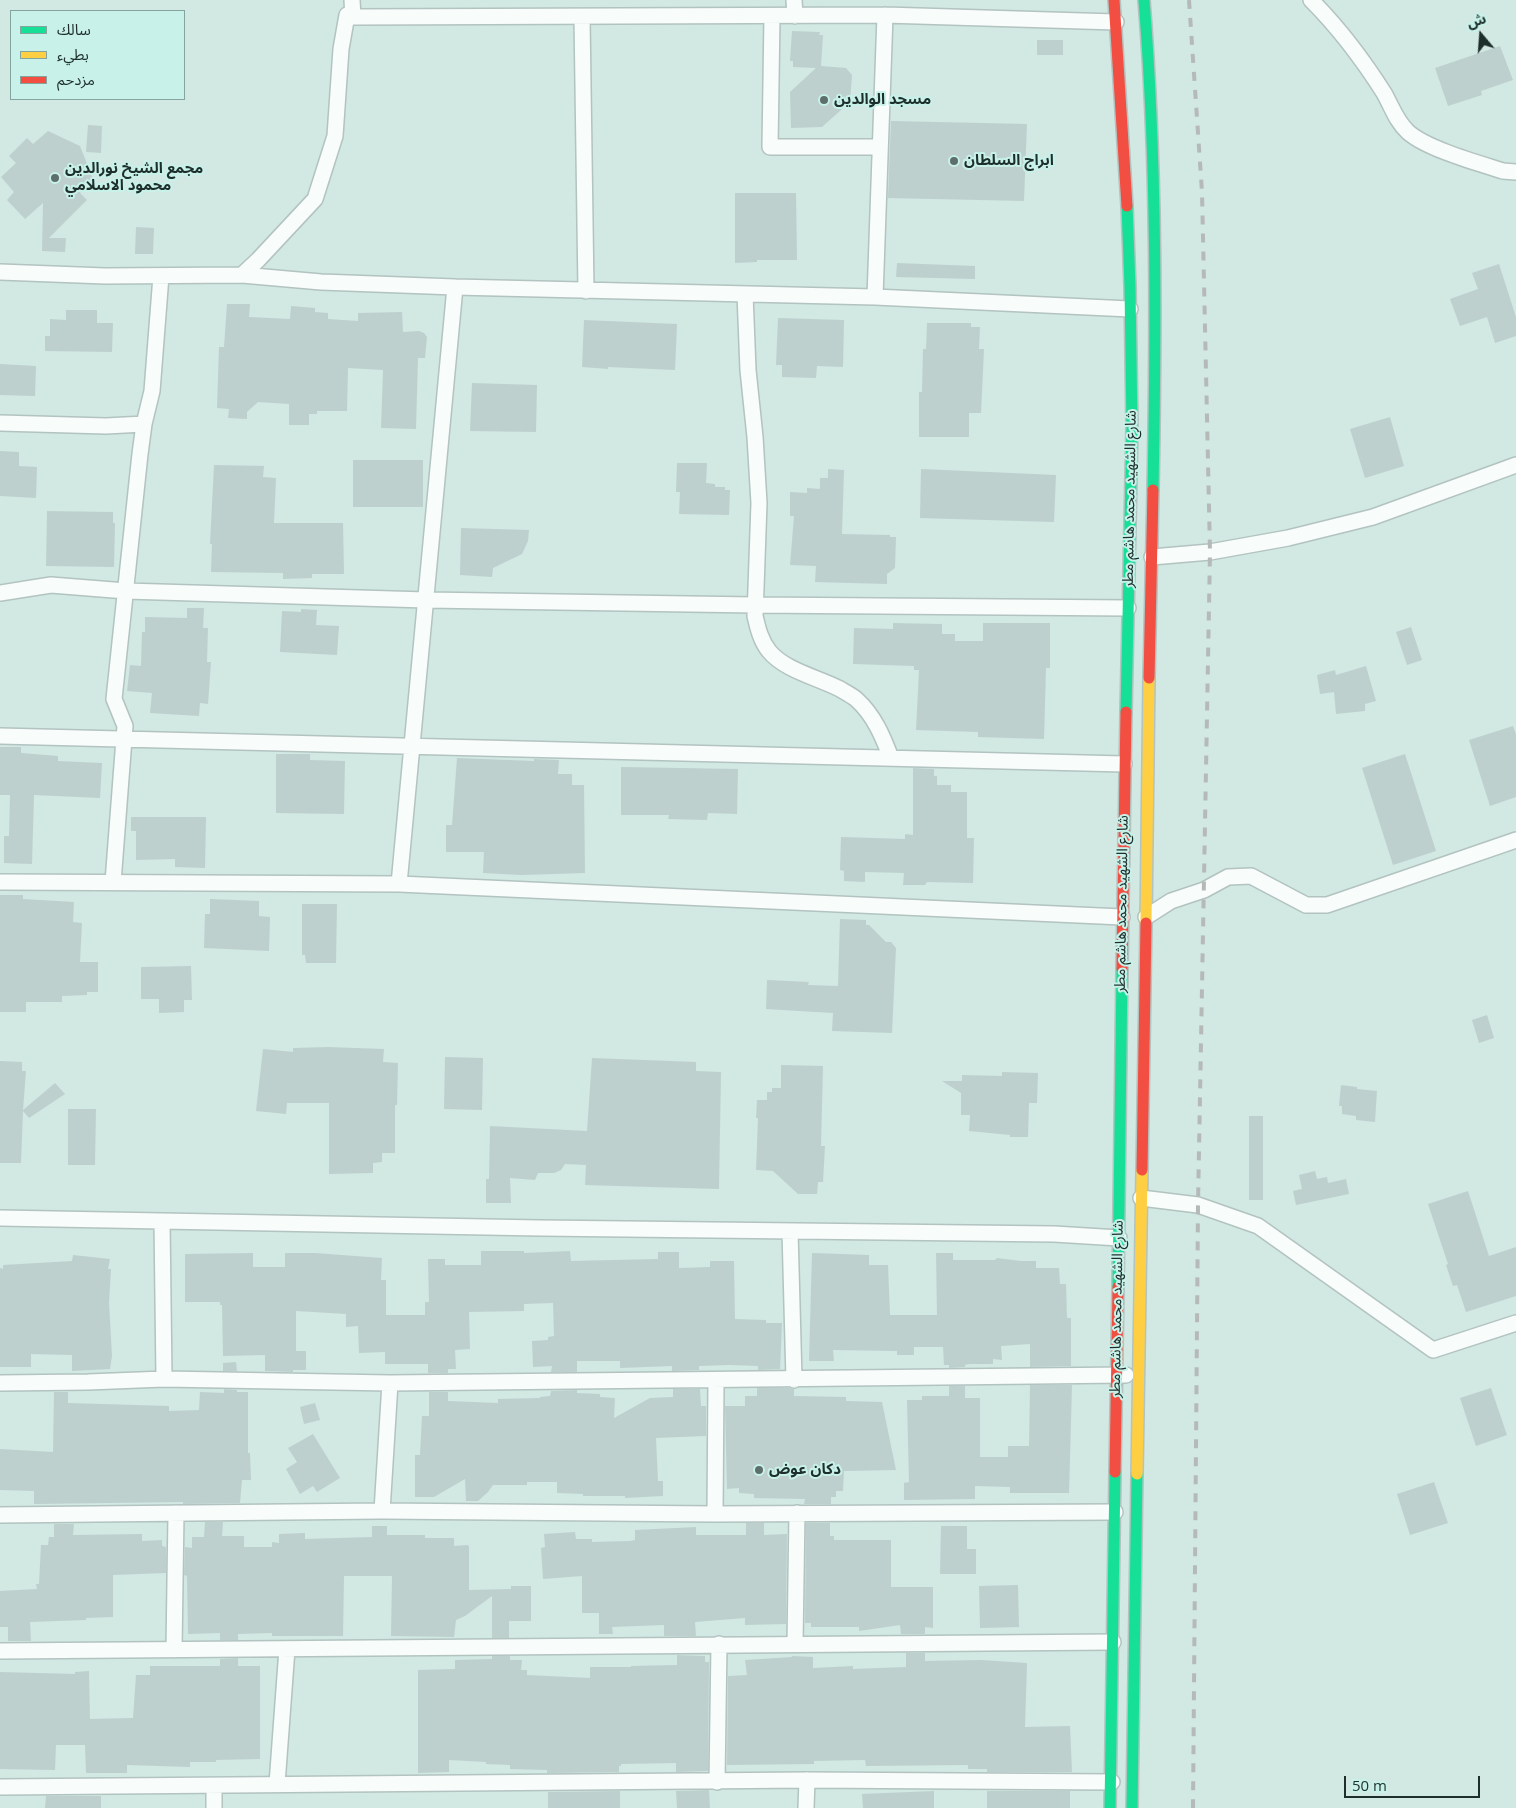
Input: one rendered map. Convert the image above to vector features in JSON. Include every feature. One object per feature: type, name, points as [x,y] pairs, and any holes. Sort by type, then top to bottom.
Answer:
[{"type":"main road","name":"شارع الشهيد محمد هاشم مطر","points":[[1110,1808],[1116,1512],[1124,764],[1132,428],[1125,172],[1114,0]]},
{"type":"main road","name":"شارع الشهيد محمد هاشم مطر","points":[[1132,1808],[1154,412],[1151,107],[1144,0]]},
{"type":"street","points":[[352,0],[353,17]]},
{"type":"street","points":[[794,0],[795,16]]},
{"type":"street","points":[[1311,0],[1345,37],[1385,94],[1396,117],[1409,133],[1427,145],[1503,172],[1516,172]]},
{"type":"street","points":[[242,275],[315,199],[336,136],[341,49],[347,15],[353,17],[884,15],[1116,22]]},
{"type":"street","points":[[875,297],[884,15]]},
{"type":"street","points":[[772,16],[770,147],[880,147]]},
{"type":"street","points":[[582,17],[586,290]]},
{"type":"street","points":[[0,272],[161,276],[242,275],[322,282],[875,297],[1130,309]]},
{"type":"street","points":[[113,882],[125,726],[114,699],[144,424],[152,392],[161,276]]},
{"type":"street","points":[[400,884],[455,287]]},
{"type":"street","points":[[745,294],[748,370],[759,503],[755,605],[755,616],[759,634],[769,652],[780,661],[855,698],[870,715],[882,734],[891,758]]},
{"type":"street","points":[[0,423],[106,426],[144,424]]},
{"type":"street","points":[[1152,557],[1210,552],[1288,538],[1373,517],[1516,465]]},
{"type":"street","points":[[0,593],[51,585],[126,592],[426,600],[1128,608]]},
{"type":"street","points":[[0,736],[1124,764]]},
{"type":"street","points":[[1146,917],[1171,901],[1204,890],[1228,877],[1243,876],[1251,876],[1306,905],[1327,905],[1516,840]]},
{"type":"street","points":[[0,882],[400,884],[1122,917]]},
{"type":"street","points":[[1141,1198],[1198,1205],[1258,1226],[1433,1350],[1516,1323]]},
{"type":"street","points":[[0,1218],[1054,1234],[1119,1238]]},
{"type":"street","points":[[162,1221],[164,1379]]},
{"type":"street","points":[[790,1231],[794,1380]]},
{"type":"street","points":[[0,1383],[164,1379],[390,1383],[794,1380],[1116,1376],[1139,1374]]},
{"type":"street","points":[[714,1514],[716,1380]]},
{"type":"street","points":[[382,1511],[390,1383]]},
{"type":"street","points":[[0,1515],[382,1511],[714,1514],[1116,1512]]},
{"type":"street","points":[[174,1650],[176,1513]]},
{"type":"street","points":[[795,1644],[796,1513]]},
{"type":"street","points":[[0,1651],[1113,1642]]},
{"type":"street","points":[[717,1782],[719,1644]]},
{"type":"street","points":[[278,1784],[287,1649]]},
{"type":"street","points":[[806,1780],[806,1808]]},
{"type":"street","points":[[0,1788],[806,1780],[1112,1782]]},
{"type":"street","points":[[214,1786],[214,1808]]},
{"type":"building","points":[[792,31],[820,32],[819,35],[823,35],[821,66],[846,68],[852,75],[850,102],[822,127],[791,128],[790,92],[816,68],[793,67],[793,61],[790,61]]},
{"type":"building","points":[[1037,40],[1063,40],[1063,55],[1037,55]]},
{"type":"building","points":[[1500,46],[1513,80],[1481,91],[1482,95],[1448,106],[1435,68]]},
{"type":"building","name":"ابراج السلطان","points":[[891,121],[1027,124],[1024,201],[888,198]]},
{"type":"building","points":[[88,125],[102,126],[101,153],[86,152]]},
{"type":"building","points":[[48,131],[80,146],[93,179],[80,193],[87,200],[49,238],[66,238],[65,252],[42,251],[43,203],[25,219],[7,200],[14,192],[1,177],[16,163],[9,156],[27,138],[33,144]]},
{"type":"building","points":[[735,193],[796,193],[797,260],[757,260],[757,262],[735,263]]},
{"type":"building","points":[[136,227],[154,228],[153,254],[135,254]]},
{"type":"building","points":[[897,263],[975,266],[975,279],[896,277]]},
{"type":"building","points":[[1499,264],[1516,317],[1516,336],[1495,343],[1487,317],[1460,326],[1450,299],[1478,289],[1472,273]]},
{"type":"building","points":[[227,304],[250,304],[249,317],[290,319],[291,306],[315,308],[315,312],[328,313],[328,319],[358,321],[358,313],[402,312],[403,332],[419,331],[427,337],[425,358],[418,358],[416,429],[381,428],[383,370],[348,368],[347,411],[317,411],[317,414],[309,414],[309,425],[289,425],[289,404],[258,402],[247,412],[247,419],[228,418],[229,409],[217,408],[219,347],[224,347]]},
{"type":"building","points":[[66,310],[97,310],[97,323],[113,323],[112,352],[45,351],[45,336],[50,336],[50,319],[66,320]]},
{"type":"building","points":[[778,318],[844,320],[843,367],[817,366],[816,378],[782,377],[782,365],[776,365]]},
{"type":"building","points":[[584,320],[677,324],[675,370],[582,367]]},
{"type":"building","points":[[927,323],[971,323],[971,327],[980,327],[979,349],[984,349],[981,413],[969,413],[969,437],[919,437],[919,392],[922,392],[923,349],[926,349]]},
{"type":"building","points":[[0,364],[36,366],[35,396],[0,395]]},
{"type":"building","points":[[472,383],[537,385],[536,432],[470,431]]},
{"type":"building","points":[[1390,417],[1404,466],[1365,478],[1350,429]]},
{"type":"building","points":[[0,451],[19,452],[19,466],[37,467],[36,498],[0,496]]},
{"type":"building","points":[[353,460],[423,460],[423,507],[353,507]]},
{"type":"building","points":[[677,463],[707,463],[706,483],[715,484],[715,487],[725,487],[725,490],[730,490],[729,515],[679,514],[680,492],[676,492]]},
{"type":"building","points":[[214,465],[264,466],[263,477],[276,478],[274,523],[343,523],[344,574],[312,574],[312,578],[283,579],[283,573],[211,572],[212,544],[210,544]]},
{"type":"building","points":[[828,469],[844,470],[842,534],[890,535],[890,537],[896,537],[895,568],[887,574],[887,584],[815,582],[816,566],[790,565],[794,516],[790,516],[790,492],[807,493],[807,488],[820,489],[820,478],[828,478]]},
{"type":"building","points":[[921,469],[1056,475],[1054,522],[920,518]]},
{"type":"building","points":[[47,511],[113,512],[113,523],[115,523],[114,567],[46,566]]},
{"type":"building","points":[[461,528],[529,530],[528,541],[522,554],[493,568],[492,577],[460,575]]},
{"type":"building","points":[[187,608],[204,608],[203,628],[208,628],[207,662],[211,662],[208,704],[200,703],[199,716],[150,713],[152,693],[127,691],[130,665],[141,666],[142,632],[145,632],[145,617],[187,618]]},
{"type":"building","points":[[301,609],[317,610],[316,625],[339,626],[337,655],[280,652],[282,611],[301,612]]},
{"type":"building","points":[[893,623],[942,624],[942,634],[955,634],[955,641],[983,641],[983,623],[1050,623],[1050,668],[1046,668],[1044,739],[978,737],[978,732],[916,730],[919,670],[914,670],[914,666],[853,664],[854,628],[893,629]]},
{"type":"building","points":[[1411,627],[1422,660],[1407,665],[1396,632]]},
{"type":"building","points":[[1366,666],[1376,701],[1365,704],[1365,711],[1336,714],[1334,692],[1320,694],[1317,675],[1335,670],[1336,675]]},
{"type":"building","points":[[1513,726],[1516,734],[1516,797],[1490,806],[1469,740]]},
{"type":"building","points":[[0,747],[21,747],[21,753],[58,756],[58,761],[102,763],[100,798],[34,795],[32,864],[4,863],[4,836],[9,836],[10,795],[0,795]]},
{"type":"building","points":[[276,754],[310,754],[310,760],[345,761],[344,814],[276,813]]},
{"type":"building","points":[[1405,754],[1436,851],[1393,865],[1362,768]]},
{"type":"building","points":[[457,758],[559,760],[558,774],[572,774],[572,785],[584,785],[585,873],[521,875],[483,873],[484,852],[446,852],[446,825],[452,825]]},
{"type":"building","points":[[621,767],[738,769],[737,814],[708,813],[707,820],[668,819],[669,815],[621,815]]},
{"type":"building","points":[[913,768],[934,769],[934,776],[937,776],[937,785],[951,785],[951,792],[967,792],[967,838],[974,838],[973,883],[927,882],[925,885],[903,885],[904,873],[865,872],[865,882],[844,881],[844,871],[840,870],[841,837],[905,839],[905,834],[913,835]]},
{"type":"building","points":[[131,817],[206,817],[205,868],[175,867],[175,859],[136,860],[136,831],[131,831]]},
{"type":"building","points":[[0,895],[23,895],[23,899],[74,902],[73,922],[82,923],[80,962],[98,962],[98,992],[87,992],[87,995],[62,996],[62,1002],[26,1002],[26,1012],[0,1012]]},
{"type":"building","points":[[210,899],[259,901],[259,916],[270,917],[269,951],[204,948],[205,914],[210,914]]},
{"type":"building","points":[[302,904],[337,904],[336,963],[306,963],[305,955],[302,955]]},
{"type":"building","points":[[840,919],[866,920],[866,925],[869,925],[886,942],[891,942],[896,948],[892,1033],[832,1031],[833,1013],[766,1009],[767,980],[809,982],[808,985],[838,986]]},
{"type":"building","points":[[191,966],[192,1000],[184,1000],[184,1012],[159,1013],[159,999],[141,999],[141,967]]},
{"type":"building","points":[[1487,1015],[1494,1038],[1479,1043],[1472,1020]]},
{"type":"building","points":[[293,1048],[384,1049],[383,1062],[398,1063],[397,1105],[395,1105],[395,1153],[382,1153],[382,1162],[373,1163],[373,1173],[329,1174],[329,1103],[287,1103],[286,1114],[256,1111],[263,1049],[293,1052]]},
{"type":"building","points":[[445,1057],[483,1058],[482,1110],[444,1109]]},
{"type":"building","points":[[592,1058],[696,1062],[696,1071],[721,1072],[719,1189],[585,1185],[586,1165],[565,1164],[561,1170],[554,1173],[538,1173],[535,1180],[510,1178],[511,1203],[486,1203],[486,1179],[489,1179],[490,1126],[587,1131]]},
{"type":"building","points":[[0,1061],[22,1062],[22,1071],[26,1071],[23,1110],[55,1083],[65,1094],[29,1118],[23,1111],[21,1163],[0,1163]]},
{"type":"building","points":[[781,1065],[823,1066],[821,1146],[825,1146],[823,1182],[818,1182],[817,1194],[798,1194],[773,1171],[756,1170],[757,1100],[767,1100],[767,1092],[772,1092],[772,1088],[781,1088]]},
{"type":"building","points":[[1002,1072],[1038,1073],[1037,1103],[1029,1103],[1028,1137],[1010,1137],[1010,1135],[969,1131],[970,1115],[961,1115],[961,1093],[942,1081],[962,1081],[962,1075],[1002,1076]]},
{"type":"building","points":[[1341,1085],[1377,1091],[1375,1122],[1356,1120],[1356,1116],[1342,1114],[1342,1106],[1339,1106]]},
{"type":"building","points":[[68,1109],[96,1109],[95,1165],[68,1165]]},
{"type":"building","points":[[1249,1116],[1263,1116],[1263,1200],[1249,1200]]},
{"type":"building","points":[[1315,1171],[1317,1179],[1327,1177],[1328,1183],[1346,1179],[1349,1194],[1296,1205],[1293,1191],[1302,1189],[1299,1175]]},
{"type":"building","points":[[1468,1191],[1489,1256],[1516,1247],[1516,1296],[1466,1312],[1457,1285],[1453,1286],[1446,1265],[1448,1264],[1428,1204]]},
{"type":"building","points":[[481,1251],[524,1251],[524,1253],[570,1251],[571,1261],[658,1259],[658,1252],[679,1252],[679,1268],[710,1267],[710,1261],[734,1261],[735,1319],[766,1320],[766,1323],[782,1323],[780,1369],[758,1370],[758,1366],[729,1365],[699,1366],[699,1370],[672,1371],[672,1366],[620,1368],[620,1361],[577,1361],[577,1372],[551,1372],[552,1366],[533,1367],[532,1341],[548,1340],[548,1337],[554,1336],[553,1303],[524,1304],[524,1311],[469,1312],[470,1349],[455,1350],[456,1369],[448,1369],[448,1373],[428,1373],[428,1364],[385,1364],[385,1352],[359,1353],[358,1326],[346,1327],[346,1314],[296,1311],[296,1351],[306,1351],[306,1370],[293,1370],[293,1372],[265,1371],[265,1355],[223,1356],[222,1305],[220,1305],[220,1302],[185,1302],[185,1254],[253,1253],[253,1267],[285,1267],[285,1253],[315,1253],[382,1258],[381,1280],[386,1280],[386,1315],[425,1315],[425,1302],[429,1302],[428,1259],[445,1259],[445,1265],[481,1265]]},
{"type":"building","points":[[812,1253],[869,1255],[869,1265],[888,1265],[890,1315],[937,1315],[936,1253],[953,1253],[953,1260],[995,1260],[997,1258],[1036,1261],[1036,1268],[1059,1268],[1060,1284],[1066,1284],[1067,1318],[1071,1318],[1071,1366],[1030,1367],[1030,1344],[1001,1346],[1002,1360],[993,1359],[993,1364],[969,1364],[965,1365],[965,1367],[949,1368],[949,1365],[944,1365],[943,1347],[914,1347],[914,1355],[897,1355],[897,1351],[833,1350],[834,1361],[809,1361]]},
{"type":"building","points":[[73,1255],[110,1259],[108,1269],[111,1269],[109,1303],[112,1356],[110,1369],[72,1371],[72,1355],[31,1354],[31,1367],[0,1367],[0,1268],[3,1269],[3,1265],[72,1261]]},
{"type":"building","points":[[236,1362],[237,1371],[223,1371],[223,1363]]},
{"type":"building","points":[[1030,1385],[1072,1385],[1069,1493],[1010,1493],[1010,1487],[975,1486],[975,1499],[904,1500],[904,1483],[909,1482],[907,1400],[922,1400],[922,1396],[949,1396],[949,1386],[965,1386],[965,1398],[980,1398],[980,1457],[1008,1457],[1008,1446],[1029,1446]]},
{"type":"building","points":[[757,1388],[794,1389],[794,1396],[846,1397],[846,1401],[882,1402],[896,1470],[844,1471],[843,1491],[836,1491],[836,1497],[831,1497],[831,1504],[804,1504],[805,1499],[754,1498],[754,1494],[739,1493],[739,1488],[727,1489],[725,1406],[745,1406],[745,1396],[757,1396]]},
{"type":"building","points":[[1491,1388],[1507,1435],[1476,1446],[1460,1398]]},
{"type":"building","points":[[224,1389],[248,1392],[248,1453],[250,1453],[251,1480],[242,1480],[240,1503],[34,1504],[34,1491],[0,1490],[0,1449],[53,1452],[54,1392],[68,1392],[68,1403],[169,1406],[169,1411],[199,1410],[200,1392],[224,1393]]},
{"type":"building","points":[[673,1389],[700,1389],[701,1406],[706,1406],[706,1436],[656,1438],[658,1481],[663,1481],[663,1496],[625,1498],[625,1496],[583,1496],[583,1494],[557,1493],[557,1482],[527,1482],[527,1485],[493,1485],[478,1501],[466,1501],[465,1479],[434,1497],[415,1497],[415,1455],[420,1455],[422,1416],[429,1416],[429,1392],[448,1392],[448,1401],[498,1403],[498,1399],[540,1398],[550,1396],[551,1391],[577,1390],[577,1393],[600,1394],[600,1397],[615,1398],[614,1418],[650,1398],[673,1397]]},
{"type":"building","points":[[315,1403],[320,1420],[304,1424],[300,1407]]},
{"type":"building","points":[[313,1434],[340,1478],[317,1492],[313,1486],[300,1494],[286,1469],[297,1462],[288,1448]]},
{"type":"building","points":[[1434,1482],[1448,1523],[1410,1535],[1397,1494]]},
{"type":"building","points":[[205,1522],[223,1522],[222,1536],[244,1536],[244,1547],[272,1547],[272,1542],[279,1543],[279,1534],[305,1533],[305,1539],[372,1537],[372,1526],[387,1526],[387,1535],[425,1535],[425,1538],[454,1538],[454,1546],[468,1545],[469,1547],[469,1590],[511,1589],[511,1586],[531,1586],[531,1621],[509,1621],[509,1638],[492,1638],[492,1596],[465,1616],[456,1620],[454,1637],[391,1636],[392,1576],[344,1576],[343,1636],[272,1636],[272,1633],[238,1634],[238,1640],[220,1640],[220,1633],[188,1634],[187,1576],[184,1575],[185,1547],[192,1548],[192,1537],[204,1537]]},
{"type":"building","points":[[746,1523],[764,1523],[764,1535],[787,1534],[786,1624],[745,1625],[745,1618],[695,1622],[696,1636],[664,1636],[664,1625],[612,1627],[613,1634],[599,1634],[599,1613],[582,1613],[582,1576],[543,1579],[541,1548],[545,1547],[544,1534],[575,1532],[576,1539],[592,1539],[592,1542],[635,1540],[635,1530],[696,1527],[696,1535],[746,1535]]},
{"type":"building","points":[[806,1523],[830,1523],[830,1536],[834,1536],[834,1540],[891,1540],[891,1587],[933,1587],[933,1628],[925,1627],[925,1634],[901,1634],[900,1625],[859,1631],[859,1627],[811,1627],[811,1623],[805,1623]]},
{"type":"building","points":[[54,1524],[74,1524],[73,1535],[142,1534],[142,1541],[162,1540],[162,1546],[166,1547],[166,1573],[113,1575],[113,1617],[30,1622],[31,1641],[8,1641],[8,1627],[0,1627],[0,1591],[37,1589],[36,1584],[39,1584],[41,1545],[48,1545],[49,1537],[54,1537]]},
{"type":"building","points":[[941,1526],[967,1526],[967,1549],[976,1549],[976,1574],[940,1574]]},
{"type":"building","points":[[1018,1585],[1019,1627],[980,1628],[979,1586]]},
{"type":"building","points":[[906,1653],[925,1653],[925,1661],[981,1660],[1027,1663],[1025,1727],[1070,1726],[1072,1772],[987,1772],[987,1769],[968,1769],[968,1765],[866,1766],[865,1760],[814,1761],[814,1764],[727,1765],[728,1676],[747,1675],[745,1660],[792,1656],[813,1657],[813,1668],[853,1666],[853,1669],[906,1667]]},
{"type":"building","points":[[677,1655],[705,1656],[705,1662],[709,1662],[708,1771],[676,1772],[676,1763],[621,1764],[619,1772],[547,1773],[547,1770],[510,1769],[510,1765],[449,1760],[449,1772],[418,1773],[418,1670],[455,1669],[455,1660],[492,1659],[492,1656],[510,1656],[510,1660],[522,1660],[521,1670],[527,1670],[527,1675],[590,1678],[590,1667],[677,1665]]},
{"type":"building","points":[[238,1658],[238,1666],[260,1666],[260,1759],[190,1762],[190,1767],[127,1765],[127,1773],[86,1773],[85,1745],[56,1745],[55,1770],[0,1769],[0,1672],[75,1674],[75,1672],[89,1671],[90,1719],[133,1718],[136,1675],[150,1675],[150,1666],[220,1666],[220,1659]]},
{"type":"building","points":[[709,1790],[710,1808],[677,1808],[676,1791]]},
{"type":"building","points":[[620,1791],[620,1808],[548,1808],[548,1792]]},
{"type":"building","points":[[934,1791],[934,1808],[863,1808],[862,1794]]},
{"type":"building","points":[[987,1791],[1070,1791],[1070,1808],[987,1808]]},
{"type":"building","points":[[46,1796],[101,1796],[101,1808],[45,1808]]},
{"type":"railway","points":[[1189,0],[1202,192],[1210,552],[1198,1205],[1193,1808]]},
{"type":"traffic: fast","points":[[1144,0],[1153,184],[1155,368],[1153,490]]},
{"type":"traffic: fast","points":[[1126,712],[1132,428],[1127,206]]},
{"type":"traffic: fast","points":[[1118,1287],[1122,969]]},
{"type":"traffic: fast","points":[[1110,1808],[1115,1472]]},
{"type":"traffic: fast","points":[[1132,1808],[1137,1474]]},
{"type":"traffic: slow","points":[[1146,923],[1149,678]]},
{"type":"traffic: slow","points":[[1137,1474],[1142,1170]]},
{"type":"traffic: jam","points":[[1114,0],[1127,206]]},
{"type":"traffic: jam","points":[[1149,678],[1153,490]]},
{"type":"traffic: jam","points":[[1122,969],[1126,712]]},
{"type":"traffic: jam","points":[[1142,1170],[1146,923]]},
{"type":"traffic: jam","points":[[1115,1472],[1118,1287]]},
{"type":"place","name":"مسجد الوالدين","points":[[824,100]]},
{"type":"place","name":"ابراج السلطان","points":[[954,161]]},
{"type":"place","name":"مجمع الشيخ نورالدين محمود الاسلامي","points":[[55,178]]},
{"type":"place","name":"دكان عوض","points":[[759,1470]]}]
